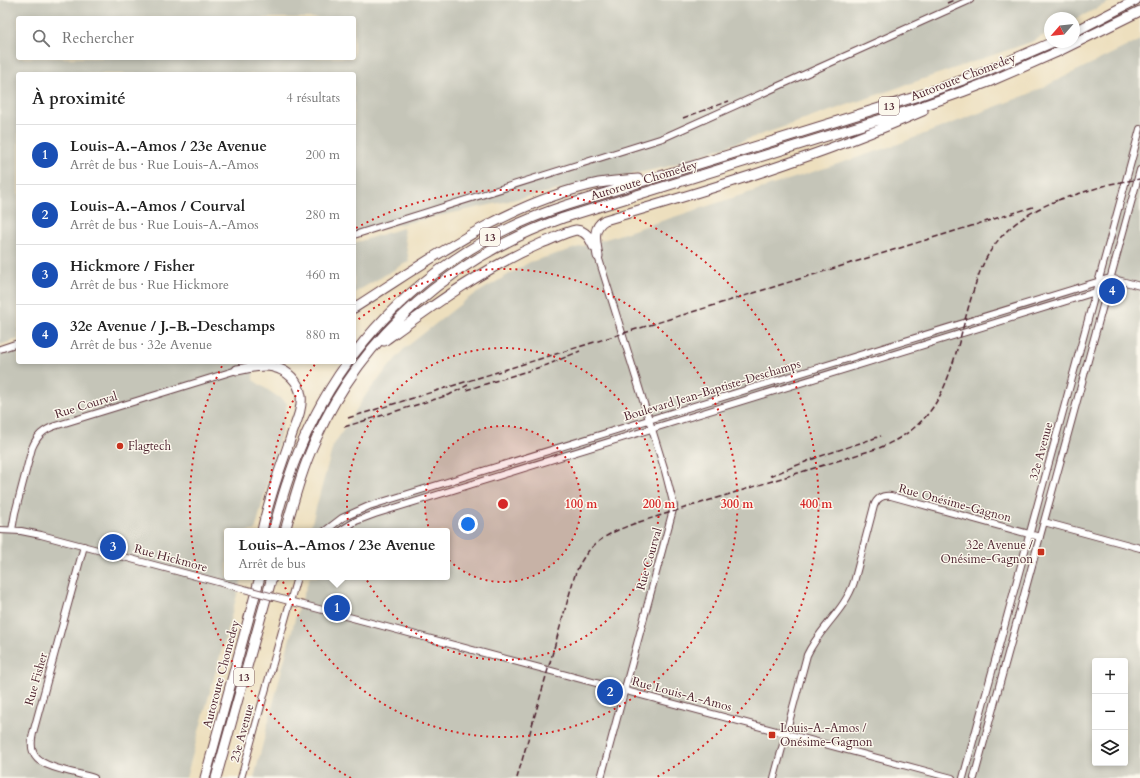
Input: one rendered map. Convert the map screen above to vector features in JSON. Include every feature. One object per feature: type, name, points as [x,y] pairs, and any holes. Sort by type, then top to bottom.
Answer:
[{"type":"highway","points":[[1080,29],[1136,0]]},
{"type":"highway","name":"Autoroute Chomedey","points":[[286,528],[302,474],[320,431],[342,391],[371,350],[398,320],[439,284],[485,253],[529,231],[578,213],[911,110],[982,85],[1060,51],[1140,11]]},
{"type":"highway","name":"Autoroute Chomedey","points":[[356,352],[378,325],[405,298],[437,271],[480,243],[502,231],[538,215],[916,97],[977,75],[1044,46]]},
{"type":"highway","points":[[598,256],[595,239],[596,230],[599,224],[605,220],[704,192],[762,173],[894,124],[982,85]]},
{"type":"highway","points":[[356,307],[473,233],[518,211],[562,194],[600,183],[660,176]]},
{"type":"highway","points":[[371,350],[464,284],[513,256],[549,240],[573,231],[581,231],[588,236],[598,256]]},
{"type":"highway","points":[[237,370],[249,364]]},
{"type":"highway","points":[[274,528],[288,479],[308,430],[324,398],[347,364]]},
{"type":"highway","points":[[237,370],[266,366],[279,368],[288,373],[294,380],[299,387],[301,396],[300,409],[263,528]]},
{"type":"highway","points":[[239,654],[253,580]]},
{"type":"highway","name":"Autoroute Chomedey","points":[[205,778],[259,580]]},
{"type":"highway","name":"Autoroute Chomedey","points":[[216,778],[271,580]]},
{"type":"street","points":[[356,234],[659,139],[970,0]]},
{"type":"street","name":"32e Avenue","points":[[963,778],[1140,129]]},
{"type":"street","points":[[1133,156],[1140,158]]},
{"type":"street","name":"32e Avenue","points":[[974,778],[1140,170]]},
{"type":"street","points":[[1120,204],[1130,207]]},
{"type":"street","name":"Rue Courval","points":[[598,256],[665,471],[674,506],[601,778]]},
{"type":"street","points":[[1110,278],[1140,286]]},
{"type":"street","name":"Boulevard Jean-Baptiste-Deschamps","points":[[329,528],[342,518],[369,506],[1098,283],[1110,278]]},
{"type":"street","name":"Boulevard Jean-Baptiste-Deschamps","points":[[345,528],[356,521],[375,514],[1096,292],[1110,278]]},
{"type":"street","points":[[977,320],[980,328]]},
{"type":"street","points":[[0,349],[16,344]]},
{"type":"street","name":"Rue Courval","points":[[12,530],[32,448],[37,438],[45,430],[237,370]]},
{"type":"street","points":[[734,394],[736,402]]},
{"type":"street","name":"Rue Onésime-Gagnon","points":[[774,778],[807,656],[816,639],[851,589],[873,510],[878,498],[882,496],[891,496],[1040,537]]},
{"type":"street","points":[[1044,522],[1140,548]]},
{"type":"street","name":"Rue Hickmore","points":[[0,530],[12,530],[41,535],[290,602]]},
{"type":"street","name":"Rue Fisher","points":[[84,546],[33,733],[31,747],[36,758],[45,764],[94,778]]},
{"type":"street","points":[[290,602],[297,580]]},
{"type":"street","name":"Rue Louis-A.-Amos","points":[[290,602],[952,778]]},
{"type":"street","name":"23e Avenue","points":[[241,778],[290,602]]},
{"type":"shaded area","points":[[0,0],[1113,0],[1080,17],[1080,12],[1044,12],[1044,35],[1031,42],[666,167],[356,234],[356,72],[16,72],[16,340],[0,345]]},
{"type":"shaded area","points":[[1140,40],[1140,778],[254,778],[296,615],[309,580],[450,580],[450,528],[311,528],[333,446],[367,393],[404,349],[467,299],[530,262],[890,147],[1029,94]]},
{"type":"shaded area","points":[[403,228],[409,261],[356,292],[356,242]]},
{"type":"shaded area","points":[[16,348],[16,364],[254,364],[253,380],[287,403],[280,436],[256,528],[224,528],[224,580],[241,580],[186,778],[0,778],[0,352]]},
{"type":"railway","points":[[947,3],[954,0]]},
{"type":"railway","points":[[683,118],[729,101]]},
{"type":"railway","points":[[1058,200],[1110,184],[1140,179]]},
{"type":"railway","points":[[517,778],[574,578],[584,557],[590,549],[598,542],[625,527],[879,448],[898,439],[913,428],[926,417],[943,389],[950,373],[975,284],[984,262],[992,249],[1001,237],[1022,219],[1048,204],[1063,198]]},
{"type":"railway","points":[[348,418],[1033,207]]},
{"type":"railway","points":[[466,390],[547,365],[580,351]]},
{"type":"railway","points":[[344,427],[449,395],[468,385]]},
{"type":"railway","points":[[770,476],[818,457],[881,436]]},
{"type":"place","name":"32e Avenue / J.-B.-Deschamps","points":[[1112,291]]},
{"type":"place","name":"Flagtech","points":[[120,446]]},
{"type":"place","name":"Hickmore / Fisher","points":[[113,547]]},
{"type":"place","name":"32e Avenue / Onésime-Gagnon","points":[[1041,552]]},
{"type":"place","name":"Louis-A.-Amos / 23e Avenue","points":[[337,608]]},
{"type":"place","name":"Louis-A.-Amos / Courval","points":[[610,692]]},
{"type":"place","name":"Louis-A.-Amos / Onésime-Gagnon","points":[[772,735]]}]
